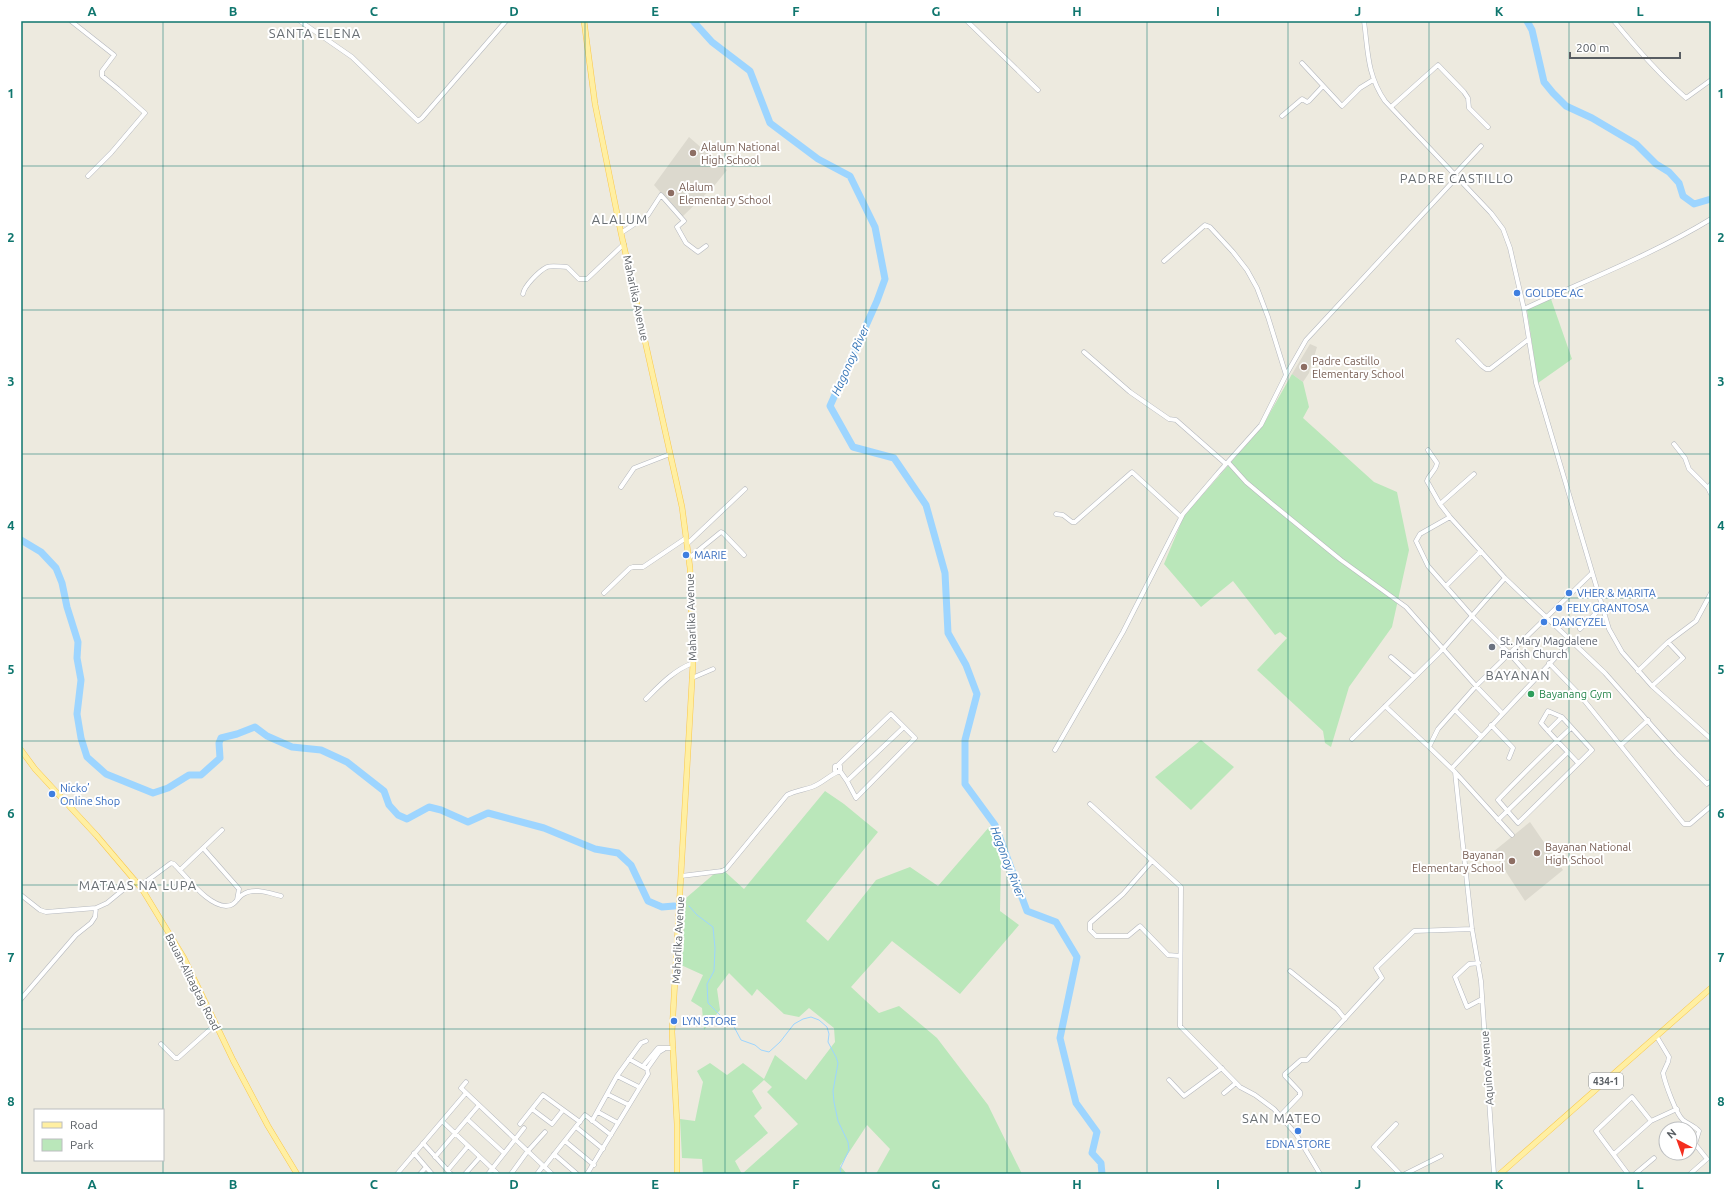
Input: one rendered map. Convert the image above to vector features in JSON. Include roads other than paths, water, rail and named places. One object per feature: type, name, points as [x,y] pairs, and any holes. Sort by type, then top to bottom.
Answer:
[{"type":"main road","name":"Maharlika Avenue","points":[[584,21],[595,104],[621,233],[682,507],[689,558],[693,663],[672,1032],[677,1124],[677,1174]]},
{"type":"main road","name":"Bauan-Alitagtag Road","points":[[21,750],[35,769],[140,886],[184,958],[268,1126],[297,1174]]},
{"type":"main road","name":"434-1","points":[[1500,1174],[1711,988]]},
{"type":"street","points":[[71,21],[114,55],[102,72],[102,76],[145,113],[88,176]]},
{"type":"street","points":[[300,21],[352,57],[418,121],[432,107],[506,21]]},
{"type":"street","points":[[967,21],[1038,90]]},
{"type":"street","points":[[1364,21],[1370,71],[1377,89],[1391,107],[1491,213],[1503,229],[1510,248],[1524,309],[1536,383],[1602,607],[1610,629],[1622,652],[1638,671],[1652,686],[1711,739]]},
{"type":"street","points":[[1614,21],[1662,76],[1686,98],[1711,80]]},
{"type":"street","points":[[1302,63],[1342,106],[1360,88],[1373,80]]},
{"type":"street","points":[[1391,107],[1438,65],[1464,92],[1468,98],[1469,108],[1488,127]]},
{"type":"street","points":[[1282,116],[1302,99],[1307,102],[1309,101],[1323,86]]},
{"type":"street","points":[[1055,750],[1123,632],[1181,517],[1261,425],[1286,375],[1306,340],[1456,176],[1481,146]]},
{"type":"street","points":[[621,233],[648,215],[661,195],[684,221],[677,227],[686,243],[698,252],[706,246]]},
{"type":"street","points":[[1524,309],[1661,246],[1690,232],[1711,219]]},
{"type":"street","points":[[1164,261],[1205,225],[1210,227],[1247,270],[1268,317],[1286,375]]},
{"type":"street","points":[[523,294],[524,289],[530,281],[547,267],[567,267],[578,279],[587,279],[624,244]]},
{"type":"street","points":[[1458,342],[1482,366],[1486,369],[1490,369],[1529,339]]},
{"type":"street","points":[[1084,352],[1130,392],[1169,419],[1176,420],[1227,463],[1246,482],[1341,560],[1406,607],[1502,713]]},
{"type":"street","points":[[1674,444],[1685,458],[1689,469],[1710,486],[1711,494]]},
{"type":"street","points":[[1428,450],[1437,463],[1437,468],[1428,477],[1427,481],[1440,504],[1450,517],[1505,578],[1605,673],[1677,754],[1707,784],[1711,781]]},
{"type":"street","points":[[621,487],[634,468],[670,454]]},
{"type":"street","points":[[1056,514],[1063,515],[1072,522],[1075,522],[1132,472],[1181,517]]},
{"type":"street","points":[[1440,504],[1474,474]]},
{"type":"street","points":[[604,593],[630,568],[643,567],[686,541],[745,489]]},
{"type":"street","points":[[1450,517],[1420,534],[1416,540],[1428,566],[1472,616],[1509,653],[1533,680]]},
{"type":"street","points":[[689,558],[721,532],[744,554]]},
{"type":"street","points":[[1446,586],[1481,551]]},
{"type":"street","points":[[1429,747],[1438,730],[1476,686],[1592,573]]},
{"type":"street","points":[[1352,739],[1443,648],[1505,578]]},
{"type":"street","points":[[1638,671],[1668,642],[1696,621],[1711,593]]},
{"type":"street","points":[[1580,629],[1602,607]]},
{"type":"street","points":[[1452,768],[1571,641]]},
{"type":"street","points":[[1652,686],[1683,658],[1668,642]]},
{"type":"street","points":[[1391,657],[1414,677]]},
{"type":"street","points":[[646,699],[665,680],[683,667],[693,663]]},
{"type":"street","points":[[1549,663],[1579,694],[1684,824],[1690,824],[1711,806]]},
{"type":"street","points":[[692,678],[713,669]]},
{"type":"street","points":[[1385,706],[1452,768],[1512,835]]},
{"type":"street","points":[[1455,710],[1481,736]]},
{"type":"street","points":[[1572,728],[1557,741],[1498,800],[1518,823],[1592,750],[1572,728],[1562,717],[1548,712],[1541,723],[1557,741],[1578,763]]},
{"type":"street","points":[[681,876],[722,871],[726,869],[787,795],[797,790],[817,785],[837,771],[841,767],[838,765],[891,714],[915,739],[856,798],[848,781],[837,771]]},
{"type":"street","points":[[1548,731],[1562,717]]},
{"type":"street","points":[[1621,746],[1648,720]]},
{"type":"street","points":[[1491,725],[1512,748],[1509,758]]},
{"type":"street","points":[[848,781],[904,727]]},
{"type":"street","points":[[1498,820],[1568,752]]},
{"type":"street","name":"Aquino Avenue","points":[[1455,772],[1472,929],[1479,963],[1494,1174]]},
{"type":"street","points":[[1090,804],[1181,887],[1180,1026],[1240,1087],[1255,1095],[1280,1116],[1296,1134],[1320,1174]]},
{"type":"street","points":[[180,870],[222,830]]},
{"type":"street","points":[[203,848],[239,889],[237,900]]},
{"type":"street","points":[[1152,861],[1124,894],[1090,923],[1090,930],[1096,936],[1128,936],[1140,926],[1168,955],[1180,956]]},
{"type":"street","points":[[140,886],[168,864],[174,864],[211,902],[226,907],[233,905],[237,900],[249,892],[255,891],[281,896]]},
{"type":"street","points":[[21,895],[40,910],[46,912],[96,908],[107,903],[135,880]]},
{"type":"street","points":[[21,999],[76,935],[91,923],[95,917],[96,908]]},
{"type":"street","points":[[1280,1116],[1300,1095],[1300,1092],[1285,1076],[1285,1074],[1301,1060],[1307,1060],[1382,978],[1376,968],[1414,932],[1472,929]]},
{"type":"street","points":[[1479,963],[1469,964],[1455,977],[1467,1007],[1482,999]]},
{"type":"street","points":[[1290,971],[1337,1009],[1345,1019]]},
{"type":"street","points":[[161,1044],[175,1058],[178,1058],[216,1024]]},
{"type":"street","points":[[1657,1037],[1669,1057],[1663,1073],[1666,1086],[1683,1119],[1699,1131],[1695,1144],[1707,1159],[1690,1174]]},
{"type":"street","points":[[592,1121],[617,1076],[640,1043],[646,1041]]},
{"type":"street","points":[[645,1068],[659,1052],[664,1049],[673,1048]]},
{"type":"street","points":[[587,1174],[594,1165],[648,1074],[645,1068],[629,1059]]},
{"type":"street","points":[[1169,1080],[1182,1096],[1184,1096],[1222,1068]]},
{"type":"street","points":[[617,1076],[639,1087]]},
{"type":"street","points":[[466,1082],[461,1088],[552,1174]]},
{"type":"street","points":[[1224,1093],[1236,1083]]},
{"type":"street","points":[[397,1174],[466,1092]]},
{"type":"street","points":[[607,1094],[629,1105]]},
{"type":"street","points":[[520,1124],[544,1095],[580,1122]]},
{"type":"street","points":[[1628,1174],[1596,1131],[1632,1097],[1651,1121]]},
{"type":"street","points":[[436,1157],[479,1105]]},
{"type":"street","points":[[532,1109],[552,1124],[563,1110]]},
{"type":"street","points":[[1614,1154],[1651,1121],[1677,1109]]},
{"type":"street","points":[[598,1112],[618,1123]]},
{"type":"street","points":[[537,1174],[585,1115],[611,1135]]},
{"type":"street","points":[[467,1119],[504,1153]]},
{"type":"street","points":[[442,1121],[498,1174]]},
{"type":"street","points":[[1396,1124],[1374,1147],[1400,1174]]},
{"type":"street","points":[[576,1127],[603,1149]]},
{"type":"street","points":[[488,1174],[524,1128]]},
{"type":"street","points":[[511,1174],[545,1132]]},
{"type":"street","points":[[565,1141],[594,1165]]},
{"type":"street","points":[[423,1143],[451,1174]]},
{"type":"street","points":[[448,1170],[468,1146]]},
{"type":"street","points":[[414,1153],[432,1174]]},
{"type":"street","points":[[554,1154],[577,1174]]},
{"type":"street","points":[[466,1174],[480,1156]]},
{"type":"street","points":[[1405,1174],[1441,1156]]},
{"type":"street","points":[[1635,1174],[1654,1158]]},
{"type":"street","points":[[420,1174],[426,1167]]},
{"type":"waterway","name":"Hagonoy River","points":[[693,21],[712,42],[750,71],[770,123],[818,159],[850,176],[875,227],[885,279],[877,301],[830,406],[853,447],[894,458],[926,505],[945,573],[948,633],[966,665],[977,694],[965,740],[965,784],[995,825],[1027,911],[1056,922],[1077,957],[1060,1038],[1076,1103],[1097,1132],[1092,1153],[1101,1163],[1102,1174]]},
{"type":"waterway","points":[[1527,21],[1532,30],[1544,82],[1566,106],[1592,118],[1636,144],[1656,164],[1669,172],[1679,183],[1683,196],[1694,204],[1711,199]]},
{"type":"waterway","points":[[21,540],[41,552],[56,568],[62,583],[67,607],[78,642],[77,658],[81,680],[77,714],[81,738],[87,757],[106,774],[153,793],[168,788],[189,775],[201,775],[220,758],[219,743],[221,738],[255,727],[267,736],[292,747],[321,750],[347,762],[384,791],[389,805],[398,815],[407,819],[429,807],[441,810],[468,822],[488,813],[544,828],[595,849],[618,853],[631,865],[648,901],[662,907],[674,906]]},
{"type":"waterway","points":[[689,906],[697,915],[713,927],[715,948],[714,971],[707,984],[708,1003],[723,1018],[732,1023],[741,1040],[755,1045],[761,1050],[769,1052],[780,1042],[794,1024],[803,1019],[811,1017],[819,1020],[827,1027],[829,1034],[828,1042],[838,1063],[833,1091],[834,1102],[838,1121],[848,1142],[849,1150],[840,1169],[841,1174]]},
{"type":"place","name":"Alalum National High School","points":[[693,153]]},
{"type":"place","name":"Alalum Elementary School","points":[[671,193]]},
{"type":"place","name":"GOLDEC AC","points":[[1517,293]]},
{"type":"place","name":"Padre Castillo Elementary School","points":[[1304,367]]},
{"type":"place","name":"MARIE","points":[[686,555]]},
{"type":"place","name":"VHER & MARITA","points":[[1569,593]]},
{"type":"place","name":"FELY GRANTOSA","points":[[1559,608]]},
{"type":"place","name":"DANCYZEL","points":[[1544,622]]},
{"type":"place","name":"St. Mary Magdalene Parish Church","points":[[1492,647]]},
{"type":"place","name":"Bayanang Gym","points":[[1531,694]]},
{"type":"place","name":"Nicko’ Online Shop","points":[[52,794]]},
{"type":"place","name":"Bayanan National High School","points":[[1537,853]]},
{"type":"place","name":"Bayanan Elementary School","points":[[1512,861]]},
{"type":"place","name":"LYN STORE","points":[[674,1021]]},
{"type":"place","name":"EDNA STORE","points":[[1298,1131]]},
{"type":"district","name":"SANTA ELENA","points":[[315,33]]},
{"type":"district","name":"PADRE CASTILLO","points":[[1457,178]]},
{"type":"district","name":"ALALUM","points":[[620,219]]},
{"type":"district","name":"BAYANAN","points":[[1518,675]]},
{"type":"district","name":"MATAAS NA LUPA","points":[[138,885]]},
{"type":"district","name":"SAN MATEO","points":[[1282,1118]]}]
